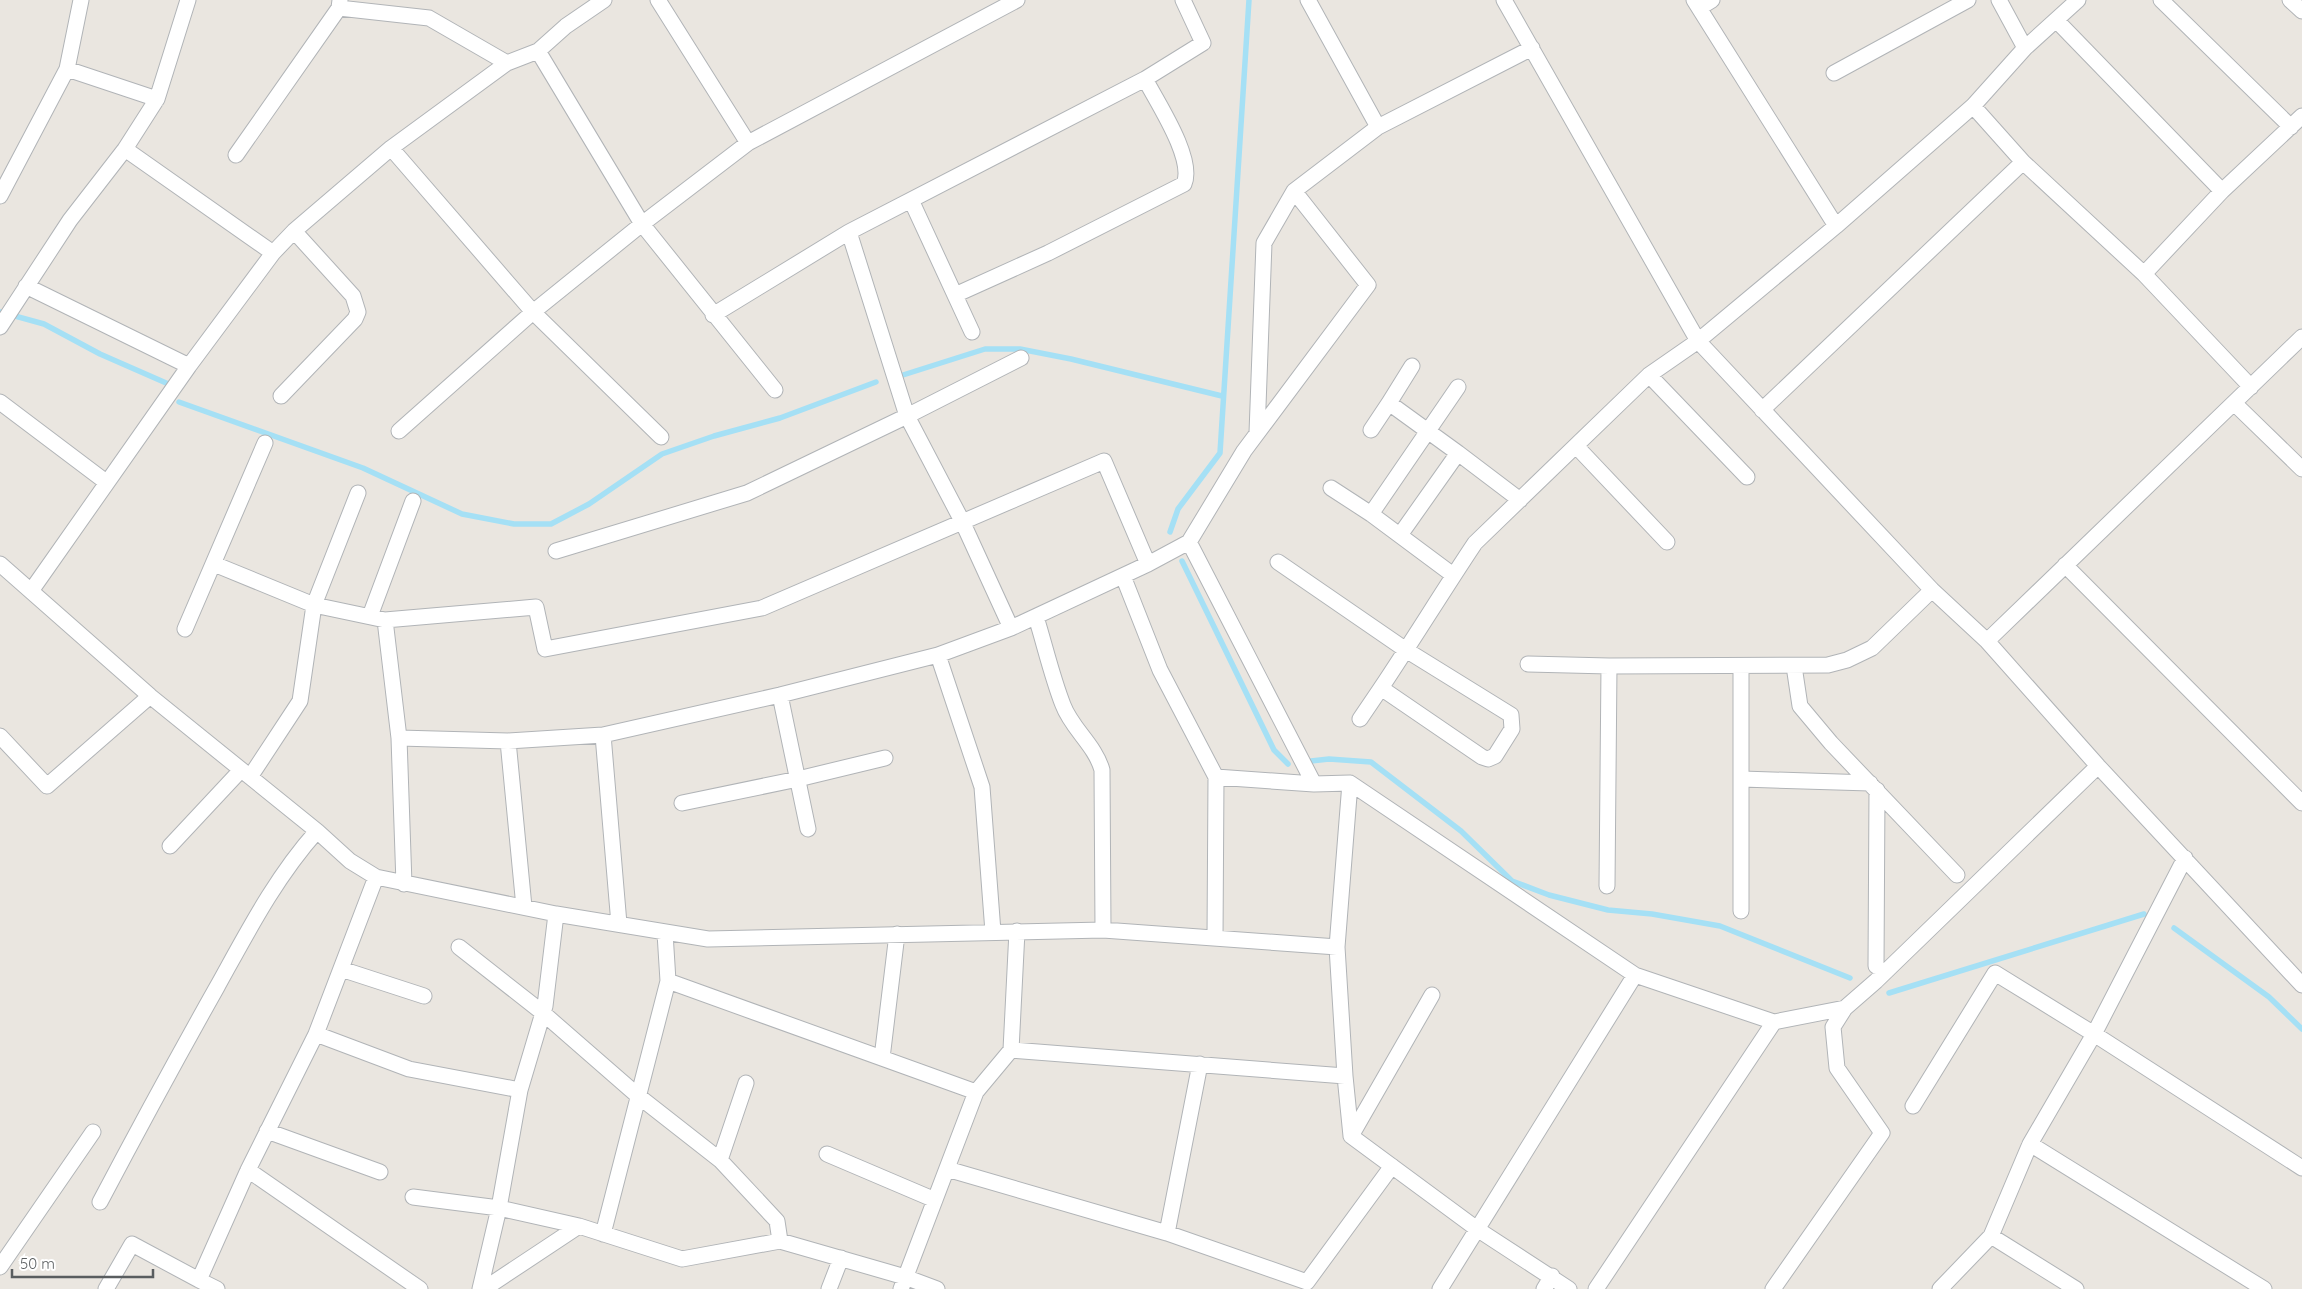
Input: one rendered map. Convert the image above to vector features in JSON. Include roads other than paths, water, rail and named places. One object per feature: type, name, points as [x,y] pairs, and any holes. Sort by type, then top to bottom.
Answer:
[{"type":"street","points":[[0,196],[67,69],[81,0]]},
{"type":"street","points":[[0,327],[70,220],[125,149],[157,99],[188,0]]},
{"type":"street","points":[[31,591],[189,366],[273,253],[294,231],[391,148],[507,63],[538,51],[566,26],[604,0]]},
{"type":"street","points":[[658,0],[748,143]]},
{"type":"street","points":[[398,430],[533,312],[642,224],[748,143],[1017,0]]},
{"type":"street","points":[[713,315],[849,232],[1145,79],[1203,43],[1182,0]]},
{"type":"street","points":[[1308,0],[1378,127]]},
{"type":"street","points":[[1504,0],[1698,341],[1932,590],[1987,641],[2098,766],[2302,985]]},
{"type":"street","points":[[1834,73],[1968,0]]},
{"type":"street","points":[[1999,0],[2025,48]]},
{"type":"street","points":[[1360,719],[1475,543],[1649,376],[1698,341],[1836,226],[1973,106],[2025,48],[2078,0]]},
{"type":"street","points":[[2161,0],[2291,127]]},
{"type":"street","points":[[2290,0],[2302,11]]},
{"type":"street","points":[[1702,3],[1836,226]]},
{"type":"street","points":[[236,155],[340,4],[429,18],[507,63]]},
{"type":"street","points":[[2057,21],[2222,191]]},
{"type":"street","points":[[1257,433],[1264,243],[1294,190],[1378,127],[1532,48]]},
{"type":"street","points":[[538,51],[642,224],[775,390]]},
{"type":"street","points":[[67,69],[157,99]]},
{"type":"street","points":[[955,295],[1048,253],[1184,184],[1187,178],[1182,152],[1145,79]]},
{"type":"street","points":[[1973,106],[2023,162],[2144,274],[2251,387]]},
{"type":"street","points":[[2144,274],[2222,191],[2302,116]]},
{"type":"street","points":[[391,148],[533,312],[661,437]]},
{"type":"street","points":[[125,149],[273,253]]},
{"type":"street","points":[[1762,410],[2023,162]]},
{"type":"street","points":[[398,738],[508,741],[603,735],[780,695],[938,655],[1011,628],[1148,564],[1188,542],[1244,451],[1368,286],[1294,190]]},
{"type":"street","points":[[911,200],[972,332]]},
{"type":"street","points":[[281,396],[355,319],[358,312],[357,302],[353,296],[294,231]]},
{"type":"street","points":[[849,232],[907,416],[962,521],[1011,628]]},
{"type":"street","points":[[26,286],[189,366]]},
{"type":"street","points":[[1987,641],[2302,337]]},
{"type":"street","points":[[556,551],[748,492],[907,416],[1021,358]]},
{"type":"street","points":[[1371,430],[1412,366]]},
{"type":"street","points":[[1649,376],[1747,477]]},
{"type":"street","points":[[1371,514],[1458,387]]},
{"type":"street","points":[[0,402],[106,482]]},
{"type":"street","points":[[1389,403],[1428,430],[1520,500]]},
{"type":"street","points":[[2234,403],[2302,469]]},
{"type":"street","points":[[185,629],[265,443]]},
{"type":"street","points":[[1576,446],[1666,542]]},
{"type":"street","points":[[1400,535],[1458,453]]},
{"type":"street","points":[[214,564],[314,605],[385,620],[536,607],[545,649],[762,608],[1104,461],[1148,564]]},
{"type":"street","points":[[1331,488],[1371,514],[1454,575]]},
{"type":"street","points":[[170,846],[245,774],[300,701],[314,605],[358,493]]},
{"type":"street","points":[[370,616],[413,501]]},
{"type":"street","points":[[1188,542],[1314,784]]},
{"type":"street","points":[[1278,562],[1406,650],[1511,715],[1512,729],[1495,756],[1488,759],[1482,757],[1380,688]]},
{"type":"street","points":[[0,564],[150,696],[317,831],[350,861],[376,877],[556,914],[708,939],[1103,930],[1337,947]]},
{"type":"street","points":[[2066,565],[2302,803]]},
{"type":"street","points":[[1123,576],[1160,670],[1216,777],[1215,938]]},
{"type":"street","points":[[1528,664],[1741,667],[1828,665],[1847,660],[1872,648],[1932,590]]},
{"type":"street","points":[[1036,617],[1063,706],[1078,733],[1092,748],[1102,770],[1103,930]]},
{"type":"street","points":[[385,620],[398,738],[404,884]]},
{"type":"street","points":[[938,655],[980,782],[993,932]]},
{"type":"street","points":[[1607,886],[1608,666]]},
{"type":"street","points":[[1794,666],[1800,706],[1831,743],[1957,875]]},
{"type":"street","points":[[1741,667],[1741,911]]},
{"type":"street","points":[[780,695],[808,829]]},
{"type":"street","points":[[0,736],[47,786],[150,696]]},
{"type":"street","points":[[603,735],[619,924]]},
{"type":"street","points":[[508,741],[524,907]]},
{"type":"street","points":[[682,803],[798,779],[885,758]]},
{"type":"street","points":[[1773,1289],[1882,1133],[1837,1068],[1833,1027],[1845,1008],[1876,981],[2098,766]]},
{"type":"street","points":[[1216,777],[1314,784],[1350,782],[1635,975],[1774,1022],[1845,1008]]},
{"type":"street","points":[[1742,779],[1873,787]]},
{"type":"street","points":[[1350,782],[1337,947],[1345,1076],[1351,1136],[1548,1283],[1569,1289]]},
{"type":"street","points":[[1873,787],[1876,966]]},
{"type":"street","points":[[100,1202],[162,1085],[269,893],[298,853],[317,831]]},
{"type":"street","points":[[1940,1289],[1992,1236],[2030,1144],[2094,1034],[2184,858]]},
{"type":"street","points":[[199,1280],[248,1170],[316,1034],[376,877]]},
{"type":"street","points":[[480,1289],[499,1208],[520,1090],[543,1013],[556,914]]},
{"type":"street","points":[[903,1283],[976,1092],[1011,1050],[1018,931]]},
{"type":"street","points":[[603,1234],[637,1095],[668,981],[665,933]]},
{"type":"street","points":[[882,1058],[897,934]]},
{"type":"street","points":[[459,947],[543,1013],[637,1095],[720,1160],[777,1221],[780,1241]]},
{"type":"street","points":[[341,969],[424,996]]},
{"type":"street","points":[[1913,1106],[1995,974],[2094,1034],[2302,1168]]},
{"type":"street","points":[[1440,1289],[1635,975]]},
{"type":"street","points":[[668,981],[976,1092]]},
{"type":"street","points":[[1351,1136],[1432,995]]},
{"type":"street","points":[[1596,1289],[1774,1022]]},
{"type":"street","points":[[316,1034],[409,1069],[520,1090]]},
{"type":"street","points":[[1011,1050],[1345,1076]]},
{"type":"street","points":[[1167,1233],[1200,1064]]},
{"type":"street","points":[[720,1160],[746,1083]]},
{"type":"street","points":[[267,1131],[380,1172]]},
{"type":"street","points":[[0,1267],[93,1132]]},
{"type":"street","points":[[2030,1144],[2264,1289]]},
{"type":"street","points":[[827,1154],[935,1200]]},
{"type":"street","points":[[947,1169],[1167,1233],[1307,1282],[1392,1166]]},
{"type":"street","points":[[248,1170],[420,1289]]},
{"type":"street","points":[[413,1197],[499,1208],[579,1226],[682,1259],[780,1241],[841,1258],[903,1283],[937,1289]]},
{"type":"street","points":[[484,1289],[579,1226]]},
{"type":"street","points":[[1992,1236],[2076,1289]]},
{"type":"street","points":[[106,1289],[132,1244],[217,1289]]},
{"type":"street","points":[[829,1289],[841,1258]]},
{"type":"waterway","points":[[1170,532],[1178,509],[1220,453],[1249,0]]},
{"type":"waterway","points":[[0,312],[44,324],[100,354],[173,386]]},
{"type":"waterway","points":[[903,375],[985,349],[1020,349],[1071,359],[1222,396]]},
{"type":"waterway","points":[[179,402],[363,468],[462,514],[514,524],[551,524],[589,504],[662,454],[714,436],[780,418],[876,382]]},
{"type":"waterway","points":[[1182,561],[1274,750],[1288,764]]},
{"type":"waterway","points":[[1311,761],[1329,759],[1371,762],[1461,831],[1512,881],[1549,895],[1608,910],[1652,914],[1720,926],[1850,978]]},
{"type":"waterway","points":[[1889,993],[2144,914]]},
{"type":"waterway","points":[[2174,928],[2269,997],[2302,1029]]}]
